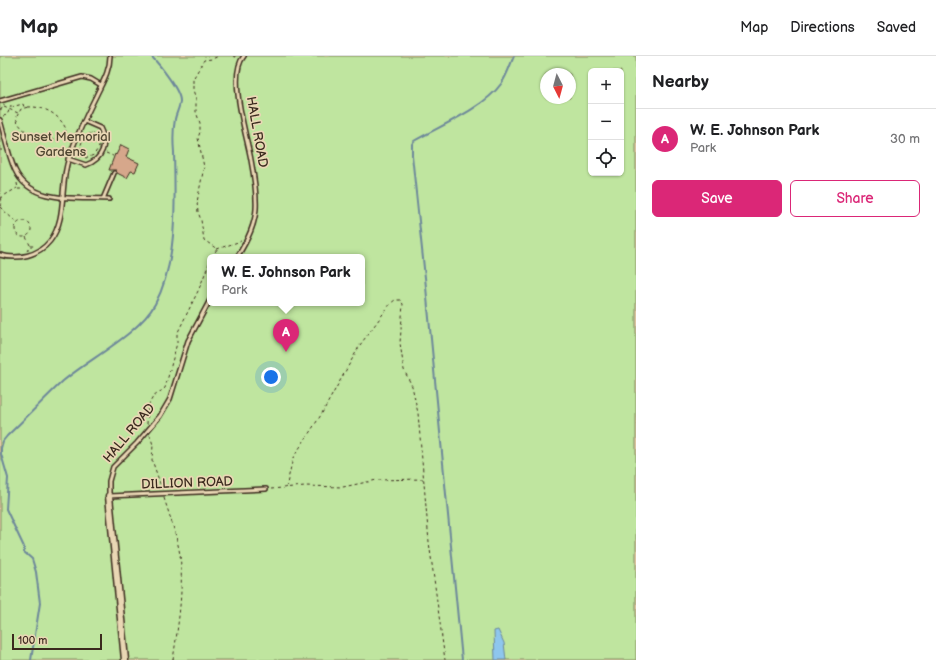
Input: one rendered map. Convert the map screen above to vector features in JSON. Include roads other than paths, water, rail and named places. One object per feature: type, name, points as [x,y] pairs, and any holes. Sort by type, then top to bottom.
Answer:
[{"type":"street","name":"HALL ROAD","points":[[109,496],[125,660]]},
{"type":"lane","points":[[0,255],[13,257],[28,255],[38,251],[47,244],[57,228],[68,159],[84,121],[107,74],[110,56]]},
{"type":"lane","name":"HALL ROAD","points":[[240,254],[253,223],[256,209],[252,161],[239,95],[238,65],[244,56]]},
{"type":"lane","points":[[1,101],[82,77],[91,79],[101,85]]},
{"type":"lane","points":[[0,120],[12,164],[21,180],[27,186],[42,195],[109,199]]},
{"type":"lane","points":[[68,159],[86,165],[97,159],[104,147],[105,140],[100,128],[84,121]]},
{"type":"lane","points":[[103,199],[114,173]]},
{"type":"lane","points":[[33,253],[36,258]]},
{"type":"lane","name":"HALL ROAD","points":[[109,496],[109,481],[113,467],[160,416],[170,399],[188,341],[207,306]]},
{"type":"lane","name":"DILLION ROAD","points":[[109,496],[266,489]]},
{"type":"water","points":[[498,630],[504,643],[506,660],[495,660],[494,631]]},
{"type":"waterway","points":[[31,660],[40,603],[36,572],[32,559],[24,552],[24,547],[6,509],[8,478],[1,454],[1,448],[3,441],[7,436],[63,381],[138,325],[148,315],[155,304],[162,287],[168,269],[174,230],[175,190],[173,140],[175,119],[180,101],[177,90],[164,71],[151,56]]},
{"type":"waterway","points":[[462,660],[412,144],[414,141],[473,109],[484,101],[501,84],[514,56]]},
{"type":"place","name":"W. E. Johnson Park","points":[[286,352]]},
{"type":"park label","name":"Sunset Memorial Gardens","points":[[61,144]]}]
